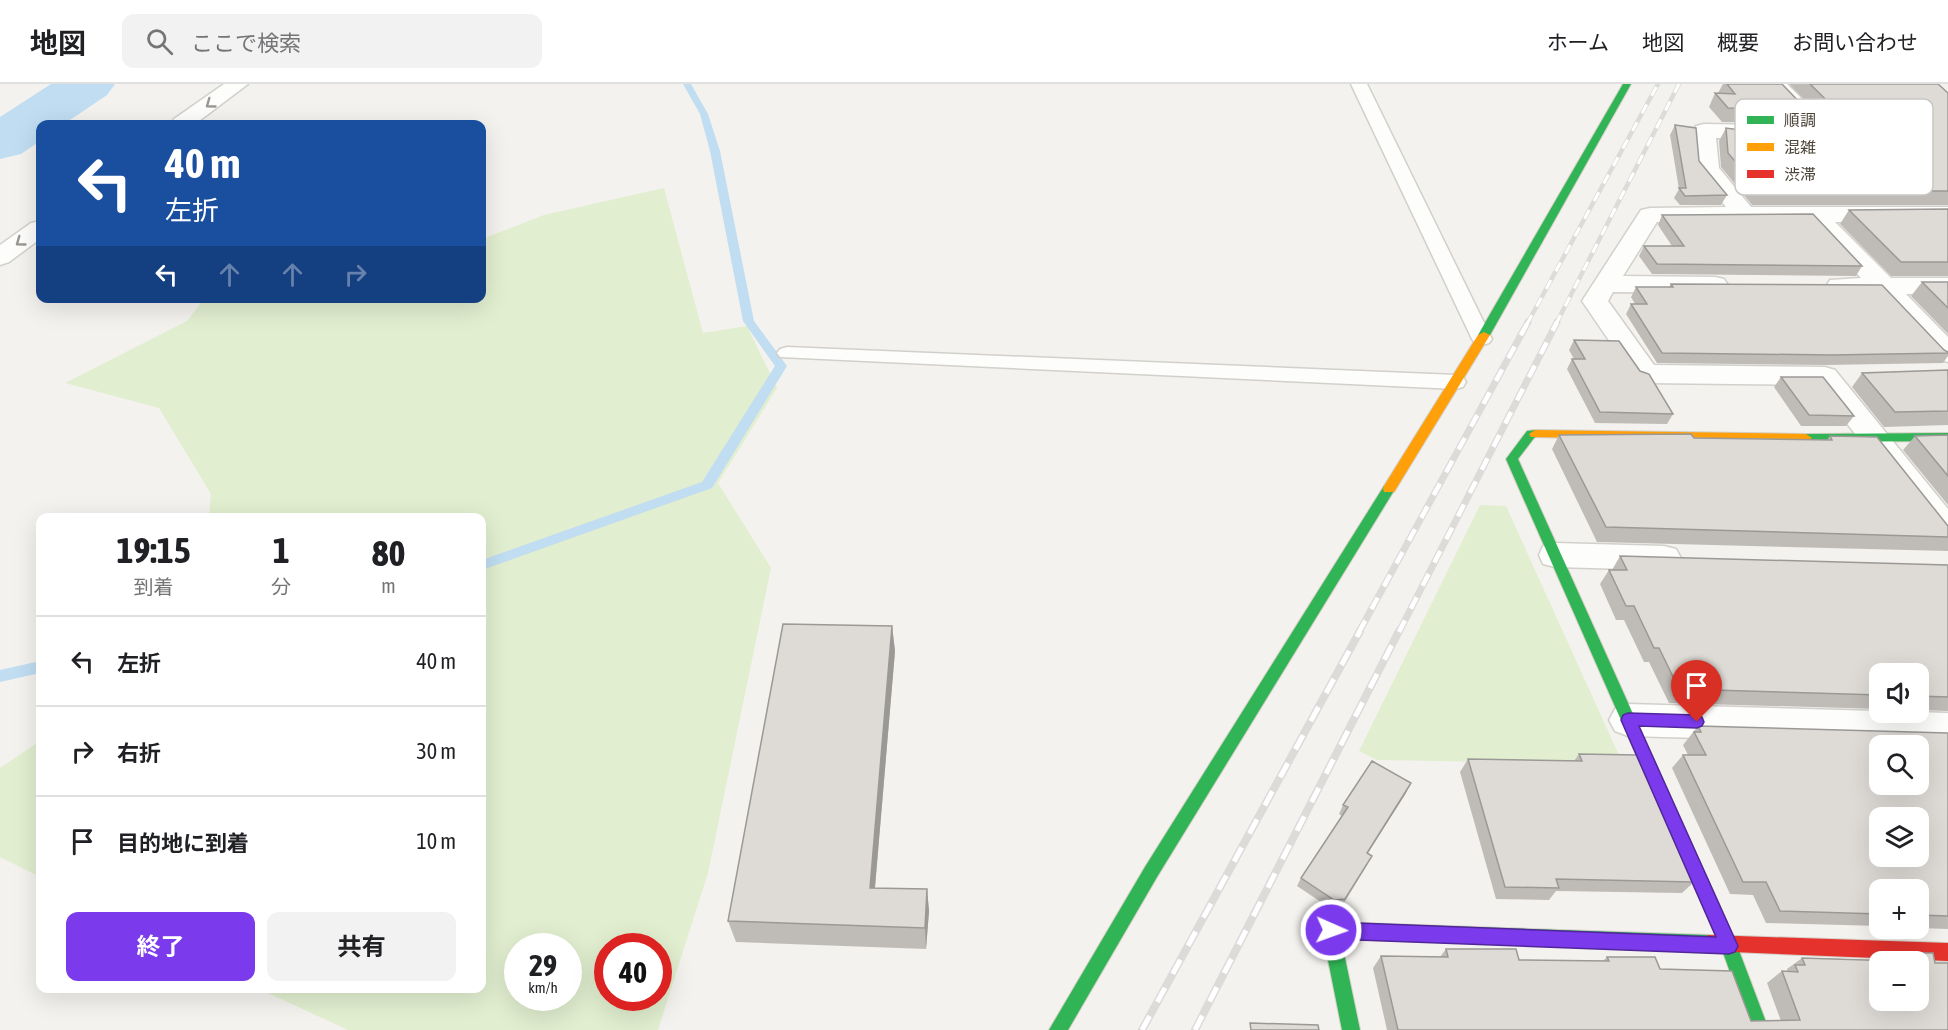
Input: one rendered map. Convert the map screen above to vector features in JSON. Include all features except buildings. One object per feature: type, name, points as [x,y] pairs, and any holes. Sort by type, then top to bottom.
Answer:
[{"type":"street","points":[[188,120],[238,84]]},
{"type":"street","points":[[1058,1030],[1151,872],[1482,339],[1627,84]]},
{"type":"street","points":[[1775,84],[1790,99]]},
{"type":"street","points":[[1735,131],[1704,131],[1708,169],[1744,215]]},
{"type":"street","points":[[1814,214],[1885,287],[1944,367]]},
{"type":"street","points":[[1859,375],[1646,374],[1595,301],[1650,215],[1948,214]]},
{"type":"street","points":[[0,257],[36,231]]},
{"type":"street","points":[[1605,284],[1745,285]]},
{"type":"street","points":[[1815,286],[1948,286]]},
{"type":"street","points":[[1826,376],[1948,531]]},
{"type":"street","points":[[1760,1030],[1729,946],[1512,459],[1531,434],[1876,439],[1948,437]]},
{"type":"street","points":[[1555,555],[1698,559]]},
{"type":"street","points":[[1628,720],[1948,729]]},
{"type":"street","points":[[1351,1030],[1331,930],[1729,946],[1948,952]]},
{"type":"lane","points":[[1359,84],[1482,339]]},
{"type":"lane","points":[[787,353],[1456,382]]},
{"type":"green space","points":[[664,188],[703,333],[747,326],[777,388],[718,483],[771,568],[708,873],[672,986],[672,933],[594,933],[594,1011],[664,1011],[658,1030],[348,1030],[268,993],[486,993],[486,513],[209,513],[211,494],[159,408],[65,383],[187,321],[201,303],[486,303],[486,237],[544,215]]},
{"type":"green space","points":[[1480,505],[1506,506],[1623,764],[1377,760],[1359,751]]},
{"type":"green space","points":[[36,744],[36,875],[0,857],[0,768]]},
{"type":"waterway","points":[[0,142],[88,84]]},
{"type":"waterway","points":[[486,564],[707,485],[781,366],[749,321],[715,151],[704,114],[687,84]]},
{"type":"waterway","points":[[0,676],[36,668]]},
{"type":"railway","points":[[1527,324],[1658,84]]},
{"type":"railway","points":[[1556,324],[1679,84]]},
{"type":"railway","points":[[1359,632],[1528,322]]},
{"type":"railway","points":[[1399,632],[1557,322]]},
{"type":"railway","points":[[1142,1030],[1360,631]]},
{"type":"railway","points":[[1195,1030],[1399,631]]},
{"type":"traffic: fast","points":[[1484,335],[1627,84]]},
{"type":"traffic: fast","points":[[1535,434],[1531,434],[1512,459],[1729,946],[1760,1030]]},
{"type":"traffic: fast","points":[[1806,438],[1948,437]]},
{"type":"traffic: fast","points":[[1058,1030],[1151,872],[1389,489]]},
{"type":"traffic: fast","points":[[1351,1030],[1331,930],[1709,943]]},
{"type":"traffic: slow","points":[[1389,489],[1484,335]]},
{"type":"traffic: slow","points":[[1535,434],[1806,438]]},
{"type":"traffic: jam","points":[[1709,943],[1948,952]]},
{"type":"route","points":[[1331,930],[1729,946],[1628,720],[1697,722]]}]
